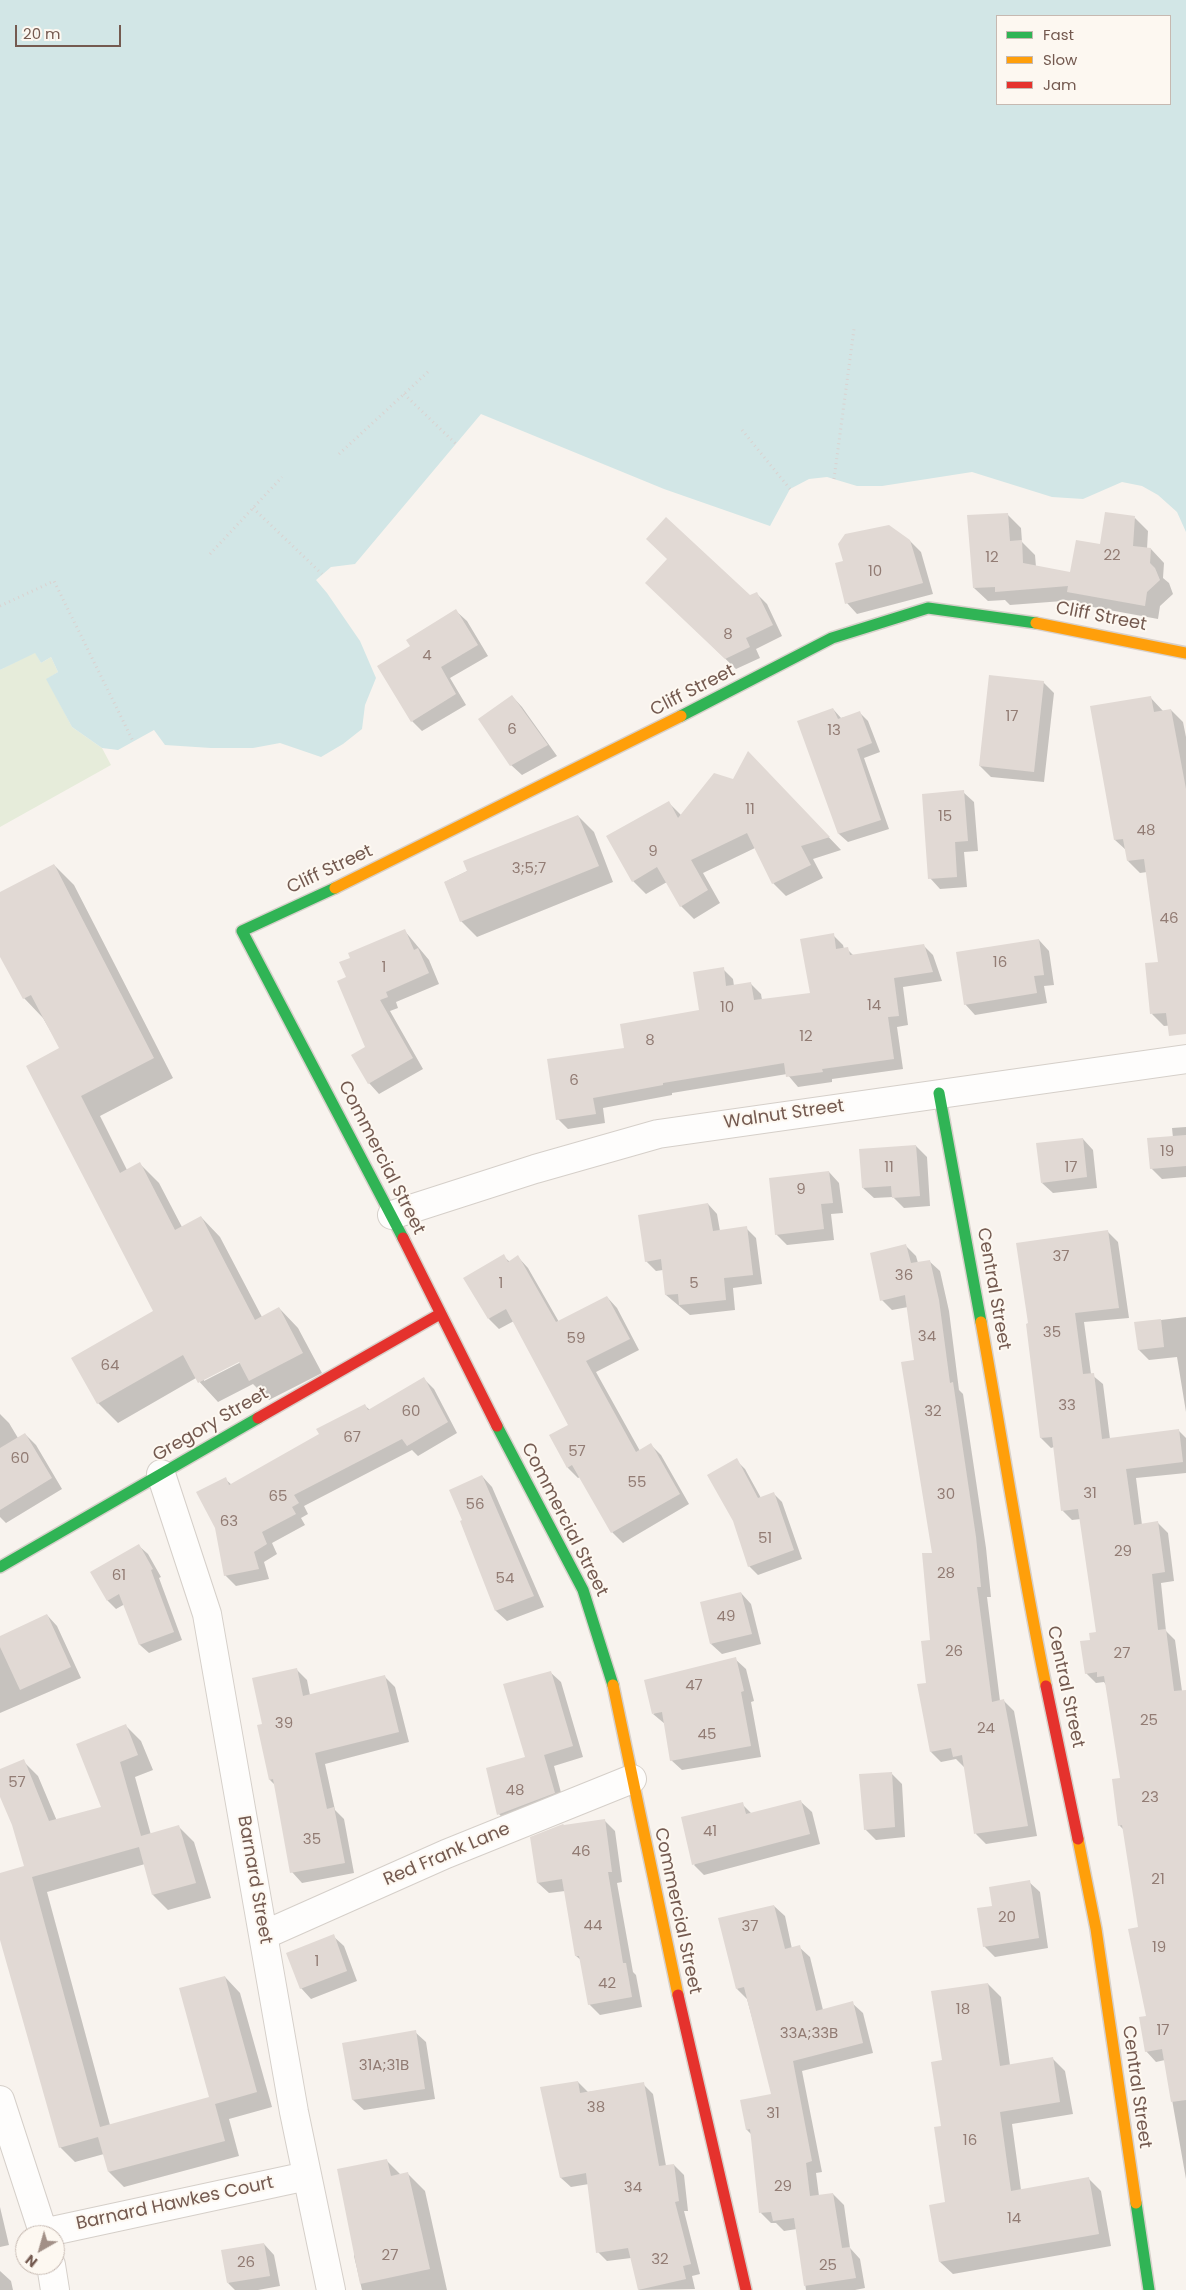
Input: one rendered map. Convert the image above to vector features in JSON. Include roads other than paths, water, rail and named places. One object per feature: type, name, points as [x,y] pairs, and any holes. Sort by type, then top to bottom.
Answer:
[{"type":"street","name":"Cliff Street","points":[[242,931],[393,860],[645,735],[832,638],[928,608],[1058,626],[1186,653]]},
{"type":"street","name":"Commercial Street","points":[[242,931],[392,1215],[440,1314],[583,1590],[611,1676],[685,2030],[746,2290]]},
{"type":"street","name":"Walnut Street","points":[[392,1215],[658,1134],[1186,1059]]},
{"type":"street","name":"Central Street","points":[[938,1093],[1008,1472],[1029,1603],[1096,1930],[1150,2290]]},
{"type":"street","name":"Gregory Street","points":[[0,1567],[440,1314]]},
{"type":"street","name":"Barnard Street","points":[[161,1474],[207,1614],[294,2112],[331,2290]]},
{"type":"street","name":"Red Frank Lane","points":[[264,1934],[446,1854],[632,1780]]},
{"type":"street","points":[[0,2100],[40,2225]]},
{"type":"street","name":"Barnard Hawkes Court","points":[[65,2229],[307,2176]]},
{"type":"street","points":[[53,2275],[56,2290]]}]
